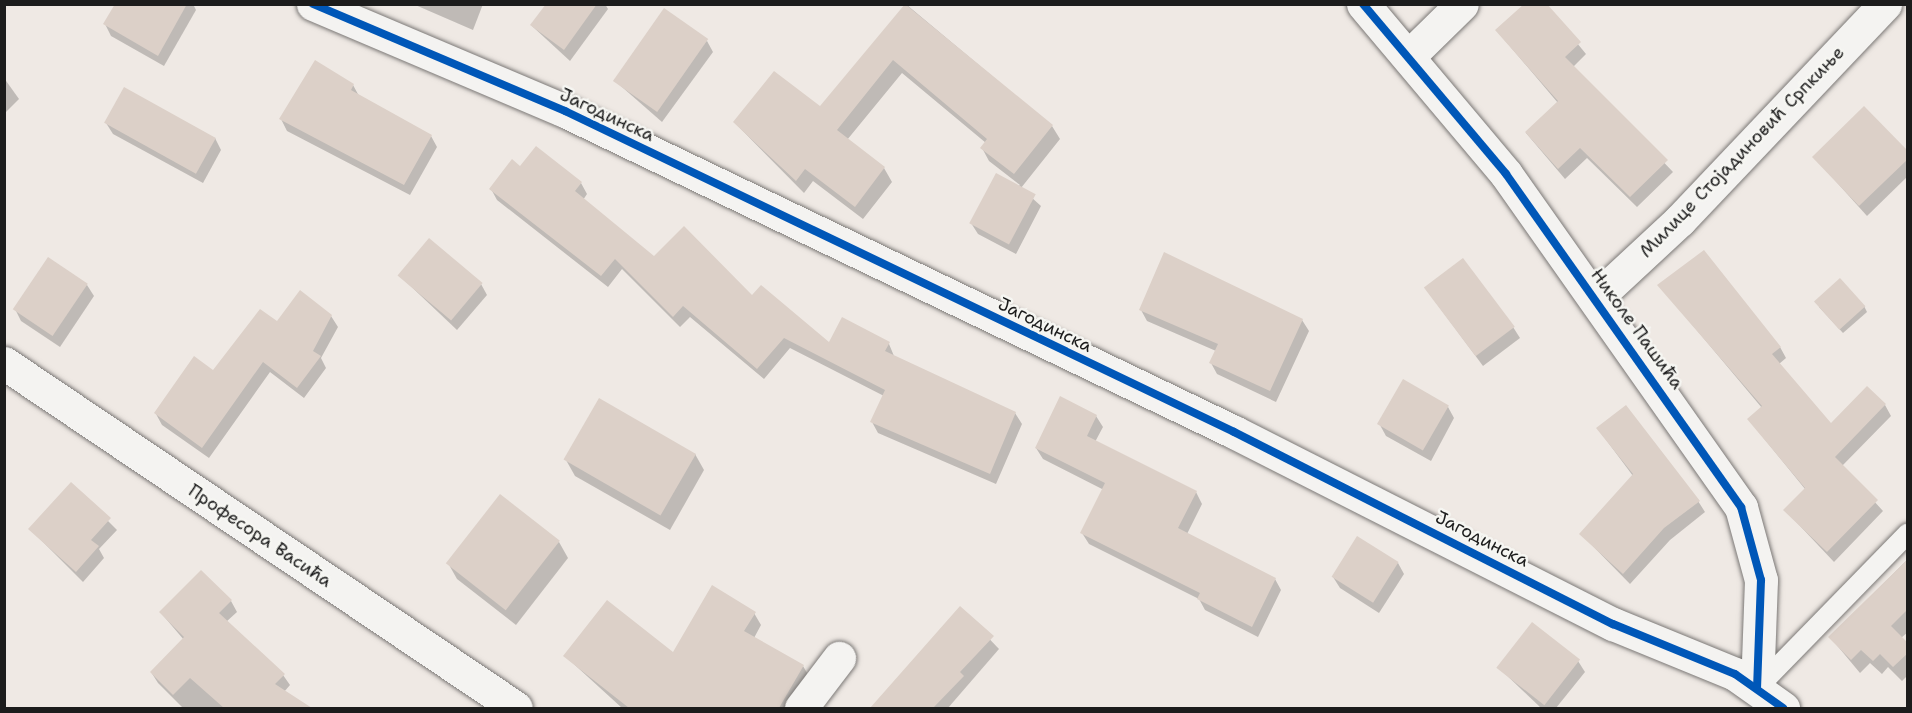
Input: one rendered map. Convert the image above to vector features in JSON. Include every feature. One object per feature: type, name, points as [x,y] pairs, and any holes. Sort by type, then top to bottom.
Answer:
[{"type":"street","name":"Јагодинска","points":[[313,4],[565,111],[1234,432],[1613,624],[1714,664],[1757,688]]},
{"type":"street","name":"Николе Пашића","points":[[1364,4],[1411,54],[1596,298],[1741,507],[1761,580],[1757,688]]},
{"type":"street","points":[[1411,54],[1462,4]]},
{"type":"street","name":"Милице Стојадиновић Српкиње","points":[[1596,298],[1680,220],[1885,4]]},
{"type":"street","name":"Професора Васића","points":[[4,363],[516,708]]},
{"type":"street","points":[[801,708],[839,658]]},
{"type":"street","points":[[1757,688],[1783,708]]},
{"type":"lane","points":[[1757,688],[1908,533]]},
{"type":"building","points":[[115,4],[187,4],[158,56],[103,24]]},
{"type":"building","points":[[546,4],[597,4],[564,50],[530,25]]},
{"type":"building","points":[[905,4],[1053,125],[1014,174],[980,148],[987,139],[893,60],[837,130],[885,167],[855,207],[805,169],[796,181],[733,122],[774,71],[820,106]]},
{"type":"building","points":[[1524,4],[1547,4],[1581,42],[1565,57],[1668,160],[1630,197],[1580,148],[1558,169],[1525,132],[1558,101],[1495,30]]},
{"type":"building","points":[[664,8],[708,39],[657,112],[613,81]]},
{"type":"building","points":[[315,60],[354,84],[351,90],[432,135],[404,185],[279,119]]},
{"type":"building","points":[[124,87],[216,138],[196,174],[104,123]]},
{"type":"building","points":[[1864,106],[1908,151],[1908,159],[1859,206],[1812,157]]},
{"type":"building","points":[[536,146],[582,182],[575,191],[654,256],[684,226],[752,295],[761,285],[829,342],[842,317],[890,342],[885,351],[1016,412],[990,474],[870,422],[885,390],[784,338],[757,369],[683,306],[673,317],[615,259],[601,276],[489,189],[512,159],[520,166]]},
{"type":"building","points":[[996,173],[1036,194],[1009,244],[969,223]]},
{"type":"building","points":[[429,238],[483,283],[451,321],[398,276]]},
{"type":"building","points":[[1704,250],[1781,347],[1772,354],[1831,423],[1867,386],[1886,404],[1835,457],[1878,500],[1827,552],[1783,510],[1805,488],[1747,419],[1762,406],[1657,285]]},
{"type":"building","points":[[1164,252],[1303,319],[1270,391],[1209,363],[1218,344],[1139,310]]},
{"type":"building","points":[[48,257],[88,284],[53,336],[13,309]]},
{"type":"building","points":[[1463,258],[1515,327],[1476,356],[1424,287]]},
{"type":"building","points":[[1840,278],[1865,306],[1839,330],[1814,301]]},
{"type":"building","points":[[300,290],[332,315],[313,351],[321,356],[297,388],[263,362],[202,448],[154,413],[194,356],[213,370],[260,309],[277,321]]},
{"type":"building","points":[[1403,379],[1449,406],[1423,451],[1377,424]]},
{"type":"building","points":[[1060,396],[1097,415],[1087,436],[1197,491],[1178,528],[1276,578],[1252,627],[1197,599],[1200,593],[1080,533],[1105,483],[1035,448]]},
{"type":"building","points":[[599,398],[696,454],[660,515],[564,459]]},
{"type":"building","points":[[1626,405],[1700,501],[1664,528],[1623,574],[1579,534],[1633,474],[1596,428]]},
{"type":"building","points":[[71,482],[111,518],[91,540],[99,546],[76,572],[28,529]]},
{"type":"building","points":[[500,494],[560,541],[506,610],[446,563]]},
{"type":"building","points":[[1357,536],[1399,562],[1373,603],[1332,577]]},
{"type":"building","points":[[1908,559],[1908,609],[1891,626],[1908,643],[1908,653],[1893,667],[1880,654],[1873,661],[1861,650],[1851,660],[1828,637]]},
{"type":"building","points":[[201,570],[232,600],[219,613],[285,674],[275,684],[312,708],[224,708],[190,678],[173,695],[150,672],[184,637],[159,612]]},
{"type":"building","points":[[712,585],[756,612],[744,631],[804,665],[779,708],[629,708],[563,656],[607,600],[673,652]]},
{"type":"building","points":[[960,606],[994,636],[960,672],[964,676],[933,708],[870,708]]},
{"type":"building","points":[[1532,622],[1580,660],[1544,705],[1496,668]]},
{"type":"cycle path","points":[[313,4],[565,111],[1234,432],[1613,624],[1735,674],[1783,708]]},
{"type":"cycle path","points":[[1363,4],[1506,174],[1741,507],[1761,580],[1757,688]]}]
